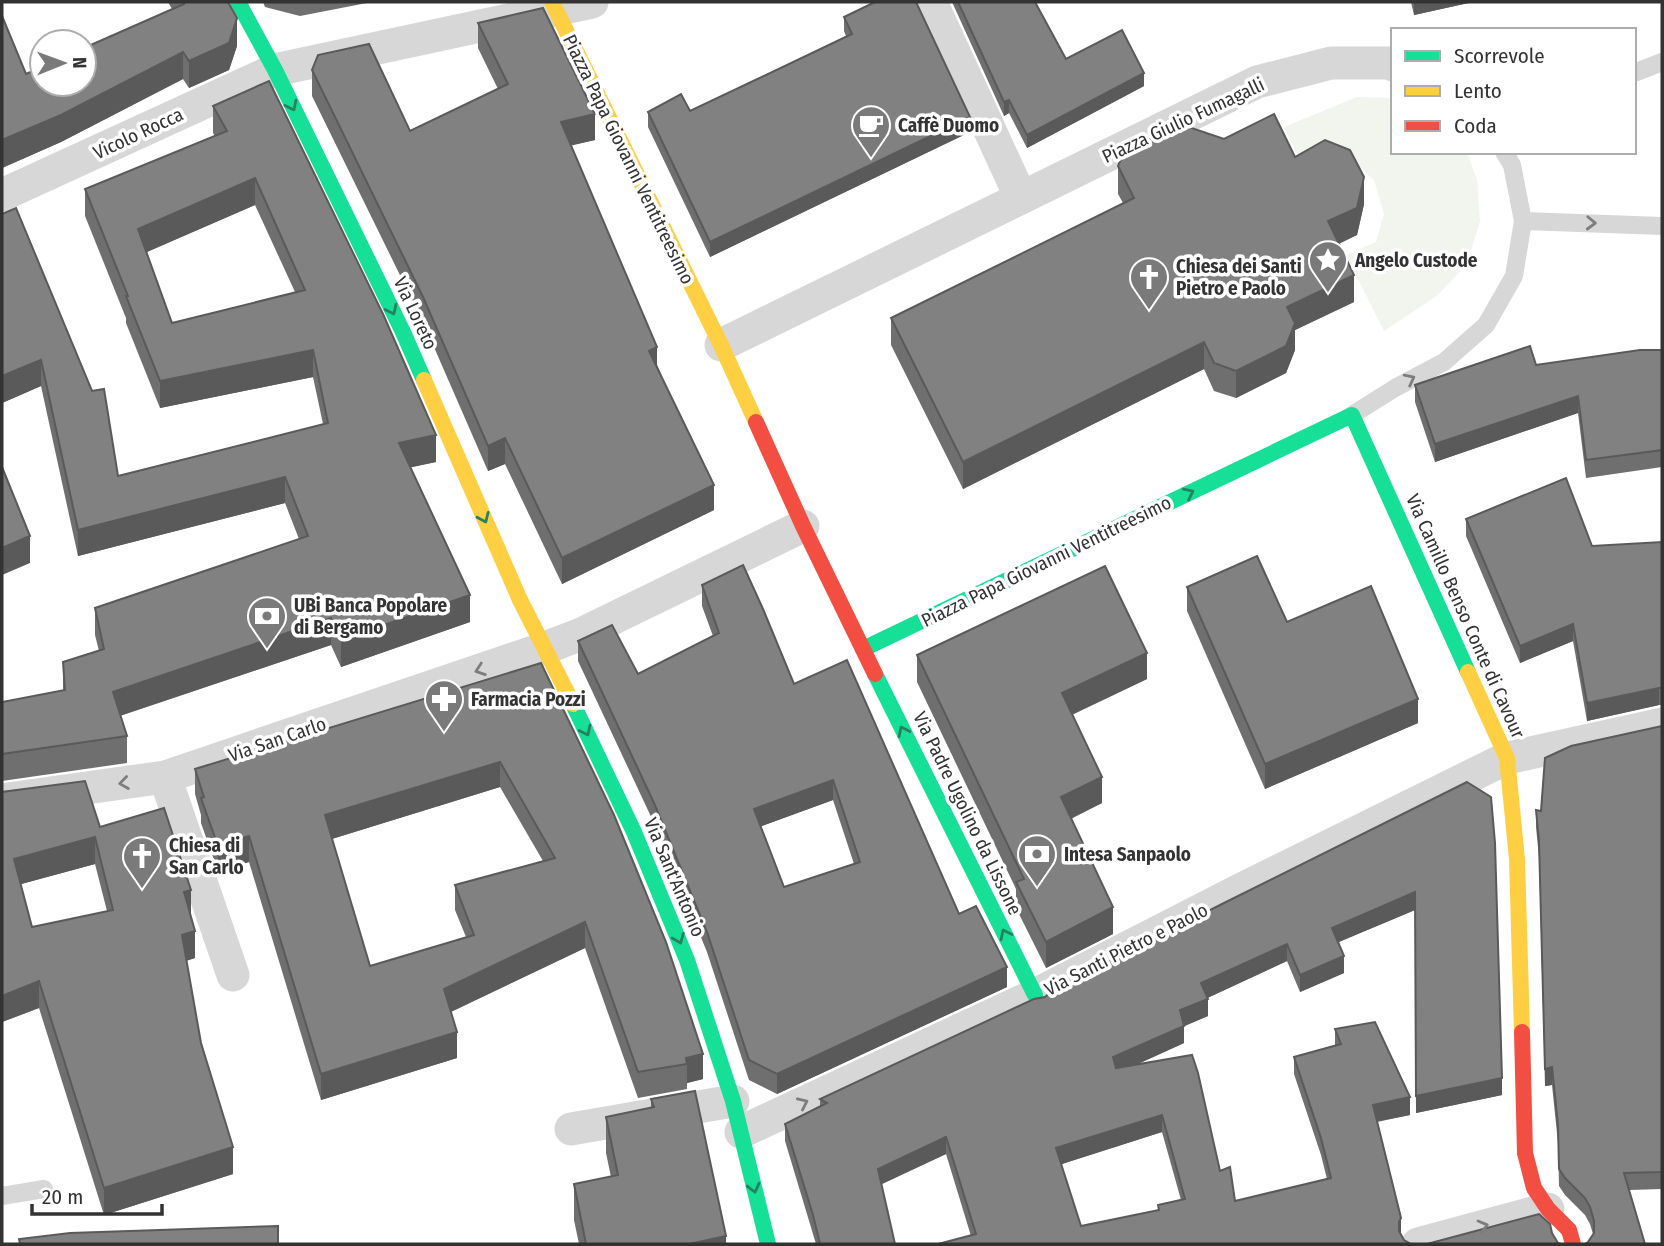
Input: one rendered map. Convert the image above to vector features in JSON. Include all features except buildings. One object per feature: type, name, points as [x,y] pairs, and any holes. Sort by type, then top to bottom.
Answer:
[{"type":"street","name":"Via Loreto","points":[[238,2],[275,71],[403,332],[520,600],[545,648]]},
{"type":"street","name":"Vicolo Rocca","points":[[2,195],[275,71],[554,6],[593,2]]},
{"type":"street","points":[[721,345],[1021,198],[931,2]]},
{"type":"street","name":"Piazza Papa Giovanni Ventitreesimo","points":[[554,6],[721,345],[803,526],[863,649],[1352,415]]},
{"type":"street","name":"Piazza Giulio Fumagalli","points":[[1021,198],[1257,82],[1331,63],[1391,64]]},
{"type":"street","name":"Via Camillo Benso Conte di Cavour","points":[[1352,415],[1507,758],[1517,859],[1525,1153],[1534,1188],[1569,1230],[1573,1244]]},
{"type":"street","points":[[545,648],[579,635],[803,526]]},
{"type":"street","name":"Via San Carlo","points":[[2,800],[165,778],[545,648]]},
{"type":"street","name":"Via Sant'Antonio","points":[[545,648],[634,832],[687,960],[733,1101],[768,1244]]},
{"type":"street","name":"Via Padre Ugolino da Lissone","points":[[863,649],[1035,995]]},
{"type":"street","name":"Via Santi Pietro e Paolo","points":[[741,1132],[1035,995],[1507,758],[1662,724]]},
{"type":"street","points":[[165,778],[233,975]]},
{"type":"street","points":[[571,1129],[733,1101]]},
{"type":"street","points":[[1418,1244],[1549,1209]]},
{"type":"lane","points":[[1636,72],[1662,62]]},
{"type":"lane","points":[[1352,415],[1444,362],[1486,325],[1514,276],[1523,221],[1512,165],[1505,154]]},
{"type":"lane","points":[[1523,221],[1662,226]]},
{"type":"lane","points":[[2,1196],[44,1189]]},
{"type":"shaded area","points":[[1357,97],[1391,98],[1391,154],[1468,154],[1477,180],[1480,221],[1467,264],[1438,295],[1384,331],[1346,255],[1376,242],[1384,214],[1374,180],[1356,164],[1303,166],[1284,127]]},
{"type":"traffic: fast","points":[[238,2],[275,70],[424,380]]},
{"type":"traffic: fast","points":[[863,649],[1352,415],[1468,672]]},
{"type":"traffic: fast","points":[[875,674],[1035,995]]},
{"type":"traffic: fast","points":[[573,704],[634,832],[687,960],[733,1101],[768,1244]]},
{"type":"traffic: slow","points":[[552,2],[721,345],[756,422]]},
{"type":"traffic: slow","points":[[424,380],[520,600],[573,704]]},
{"type":"traffic: slow","points":[[1468,672],[1507,758],[1517,859],[1522,1032]]},
{"type":"traffic: jam","points":[[756,422],[875,674]]},
{"type":"traffic: jam","points":[[1522,1032],[1525,1153],[1534,1188],[1548,1209],[1569,1230],[1573,1244]]},
{"type":"place","name":"Caffè Duomo","points":[[871,159]]},
{"type":"place","name":"Angelo Custode","points":[[1328,294]]},
{"type":"place","name":"Chiesa dei Santi Pietro e Paolo","points":[[1149,311]]},
{"type":"place","name":"UBi Banca Popolare di Bergamo","points":[[267,650]]},
{"type":"place","name":"Farmacia Pozzi","points":[[444,733]]},
{"type":"place","name":"Intesa Sanpaolo","points":[[1037,888]]},
{"type":"place","name":"Chiesa di San Carlo","points":[[142,890]]}]
